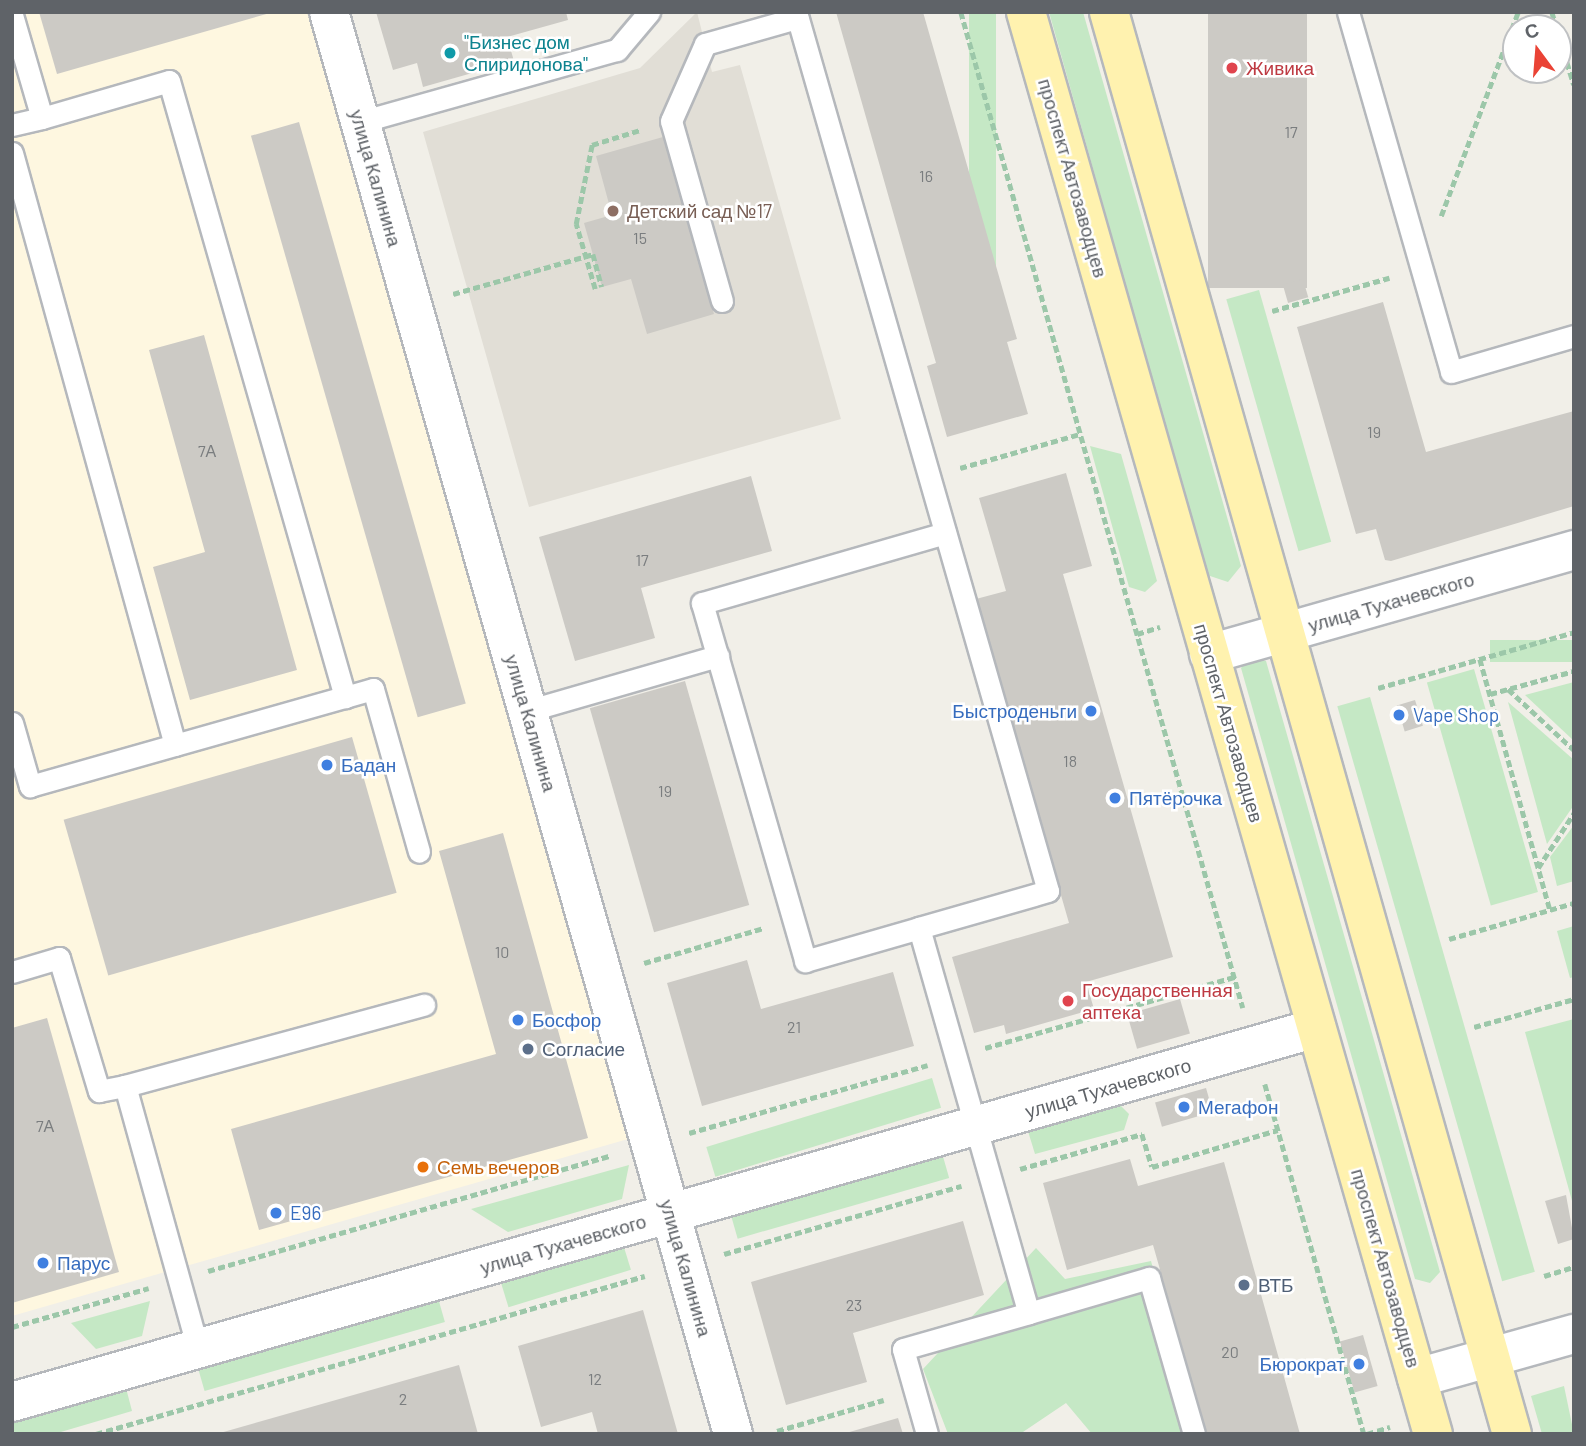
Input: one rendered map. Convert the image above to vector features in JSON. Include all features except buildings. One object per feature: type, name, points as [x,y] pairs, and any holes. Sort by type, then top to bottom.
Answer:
[{"type":"main road","name":"проспект Автозаводцев","points":[[1026,12],[1433,1434]]},
{"type":"main road","points":[[1109,12],[1512,1434]]},
{"type":"street","name":"улица Калинина","points":[[329,12],[733,1434]]},
{"type":"street","name":"улица Тухачевского","points":[[1209,654],[1574,550]]},
{"type":"street","name":"улица Тухачевского","points":[[12,1402],[1316,1028]]},
{"type":"street","points":[[1418,1378],[1574,1334]]},
{"type":"lane","points":[[360,122],[617,50],[649,12]]},
{"type":"lane","points":[[1348,12],[1451,372],[1574,336]]},
{"type":"lane","points":[[12,15],[42,118]]},
{"type":"lane","points":[[722,301],[671,121],[705,44],[797,15],[1048,891],[805,961],[702,603],[945,533]]},
{"type":"lane","points":[[12,125],[169,80],[345,697]]},
{"type":"lane","points":[[12,153],[175,745]]},
{"type":"lane","points":[[527,711],[718,656]]},
{"type":"lane","points":[[12,723],[30,786],[373,689],[419,852]]},
{"type":"lane","points":[[919,928],[1029,1313]]},
{"type":"lane","points":[[12,972],[59,958],[99,1091],[424,1005]]},
{"type":"lane","points":[[125,1086],[198,1349]]},
{"type":"lane","points":[[927,1434],[903,1349],[1149,1278],[1194,1434]]},
{"type":"path","points":[[961,12],[1364,1434]]},
{"type":"path","points":[[1272,311],[1422,268],[1518,12]]},
{"type":"path","points":[[595,289],[576,224],[592,145],[671,121]]},
{"type":"path","points":[[453,294],[593,254],[602,287]]},
{"type":"path","points":[[929,477],[1080,434]]},
{"type":"path","points":[[1378,688],[1574,632]]},
{"type":"path","points":[[1480,659],[1550,910]]},
{"type":"path","points":[[1490,694],[1574,671]]},
{"type":"path","points":[[1508,689],[1574,750]]},
{"type":"path","points":[[1538,868],[1574,813]]},
{"type":"path","points":[[1449,939],[1574,903]]},
{"type":"path","points":[[644,962],[793,920]]},
{"type":"path","points":[[12,1327],[1235,977]]},
{"type":"path","points":[[1474,1027],[1574,999]]},
{"type":"path","points":[[1041,1163],[1142,1134],[1152,1167],[1278,1130]]},
{"type":"path","points":[[96,1434],[990,1177]]},
{"type":"path","points":[[1544,1276],[1574,1267]]},
{"type":"path","points":[[777,1431],[915,1392]]},
{"type":"shaded area","points":[[12,12],[315,12],[635,1137],[12,1316]]},
{"type":"shaded area","name":"Детский сад №17","points":[[697,12],[712,72],[740,65],[841,419],[529,507],[423,132],[640,68]]},
{"type":"green space","points":[[969,12],[996,12],[996,393],[969,393]]},
{"type":"green space","points":[[1049,12],[1083,12],[1241,566],[1228,582],[1207,575]]},
{"type":"green space","points":[[1259,290],[1331,542],[1299,551],[1226,299]]},
{"type":"green space","points":[[1090,446],[1121,454],[1157,581],[1145,592],[1129,587]]},
{"type":"green space","points":[[1490,640],[1574,640],[1574,662],[1490,662]]},
{"type":"green space","points":[[1251,657],[1266,661],[1440,1272],[1430,1283],[1415,1279],[1241,668]]},
{"type":"green space","points":[[1474,669],[1538,892],[1491,906],[1427,683]]},
{"type":"green space","points":[[1574,682],[1574,741],[1525,695]]},
{"type":"green space","points":[[1370,697],[1535,1272],[1502,1281],[1337,706]]},
{"type":"green space","points":[[1508,702],[1574,760],[1574,805],[1547,844]]},
{"type":"green space","points":[[1574,825],[1574,881],[1557,886],[1550,857]]},
{"type":"green space","points":[[1574,926],[1574,977],[1570,978],[1557,931]]},
{"type":"green space","points":[[1574,1019],[1574,1208],[1525,1032]]},
{"type":"green space","points":[[932,1078],[941,1108],[715,1177],[706,1147]]},
{"type":"green space","points":[[1118,1103],[1129,1114],[1124,1130],[1035,1154],[1027,1128]]},
{"type":"green space","points":[[942,1153],[949,1178],[738,1239],[731,1214]]},
{"type":"green space","points":[[629,1165],[622,1199],[508,1232],[471,1209]]},
{"type":"green space","points":[[623,1244],[631,1270],[508,1307],[501,1281]]},
{"type":"green space","points":[[1036,1248],[1065,1279],[1151,1261],[1199,1434],[1092,1434],[1066,1403],[1020,1434],[948,1434],[923,1369]]},
{"type":"green space","points":[[438,1298],[445,1322],[205,1391],[198,1367]]},
{"type":"green space","points":[[150,1301],[142,1336],[96,1349],[71,1323]]},
{"type":"green space","points":[[1564,1386],[1574,1434],[1542,1434],[1531,1396]]},
{"type":"green space","points":[[126,1388],[132,1411],[54,1434],[12,1434],[12,1420]]},
{"type":"place","name":"\"Бизнес дом Спиридонова\"","points":[[450,53]]},
{"type":"place","name":"Живика","points":[[1232,68]]},
{"type":"place","name":"Детский сад №17","points":[[613,211]]},
{"type":"place","name":"Быстроденьги","points":[[1091,711]]},
{"type":"place","name":"Vape Shop","points":[[1399,715]]},
{"type":"place","name":"Бадан","points":[[327,765]]},
{"type":"place","name":"Пятёрочка","points":[[1115,798]]},
{"type":"place","name":"Государственная аптека","points":[[1068,1001]]},
{"type":"place","name":"Босфор","points":[[518,1020]]},
{"type":"place","name":"Согласие","points":[[528,1049]]},
{"type":"place","name":"Мегафон","points":[[1184,1107]]},
{"type":"place","name":"Семь вечеров","points":[[423,1167]]},
{"type":"place","name":"E96","points":[[276,1213]]},
{"type":"place","name":"Парус","points":[[43,1263]]},
{"type":"place","name":"ВТБ","points":[[1244,1285]]},
{"type":"place","name":"Бюрократ","points":[[1359,1364]]}]
